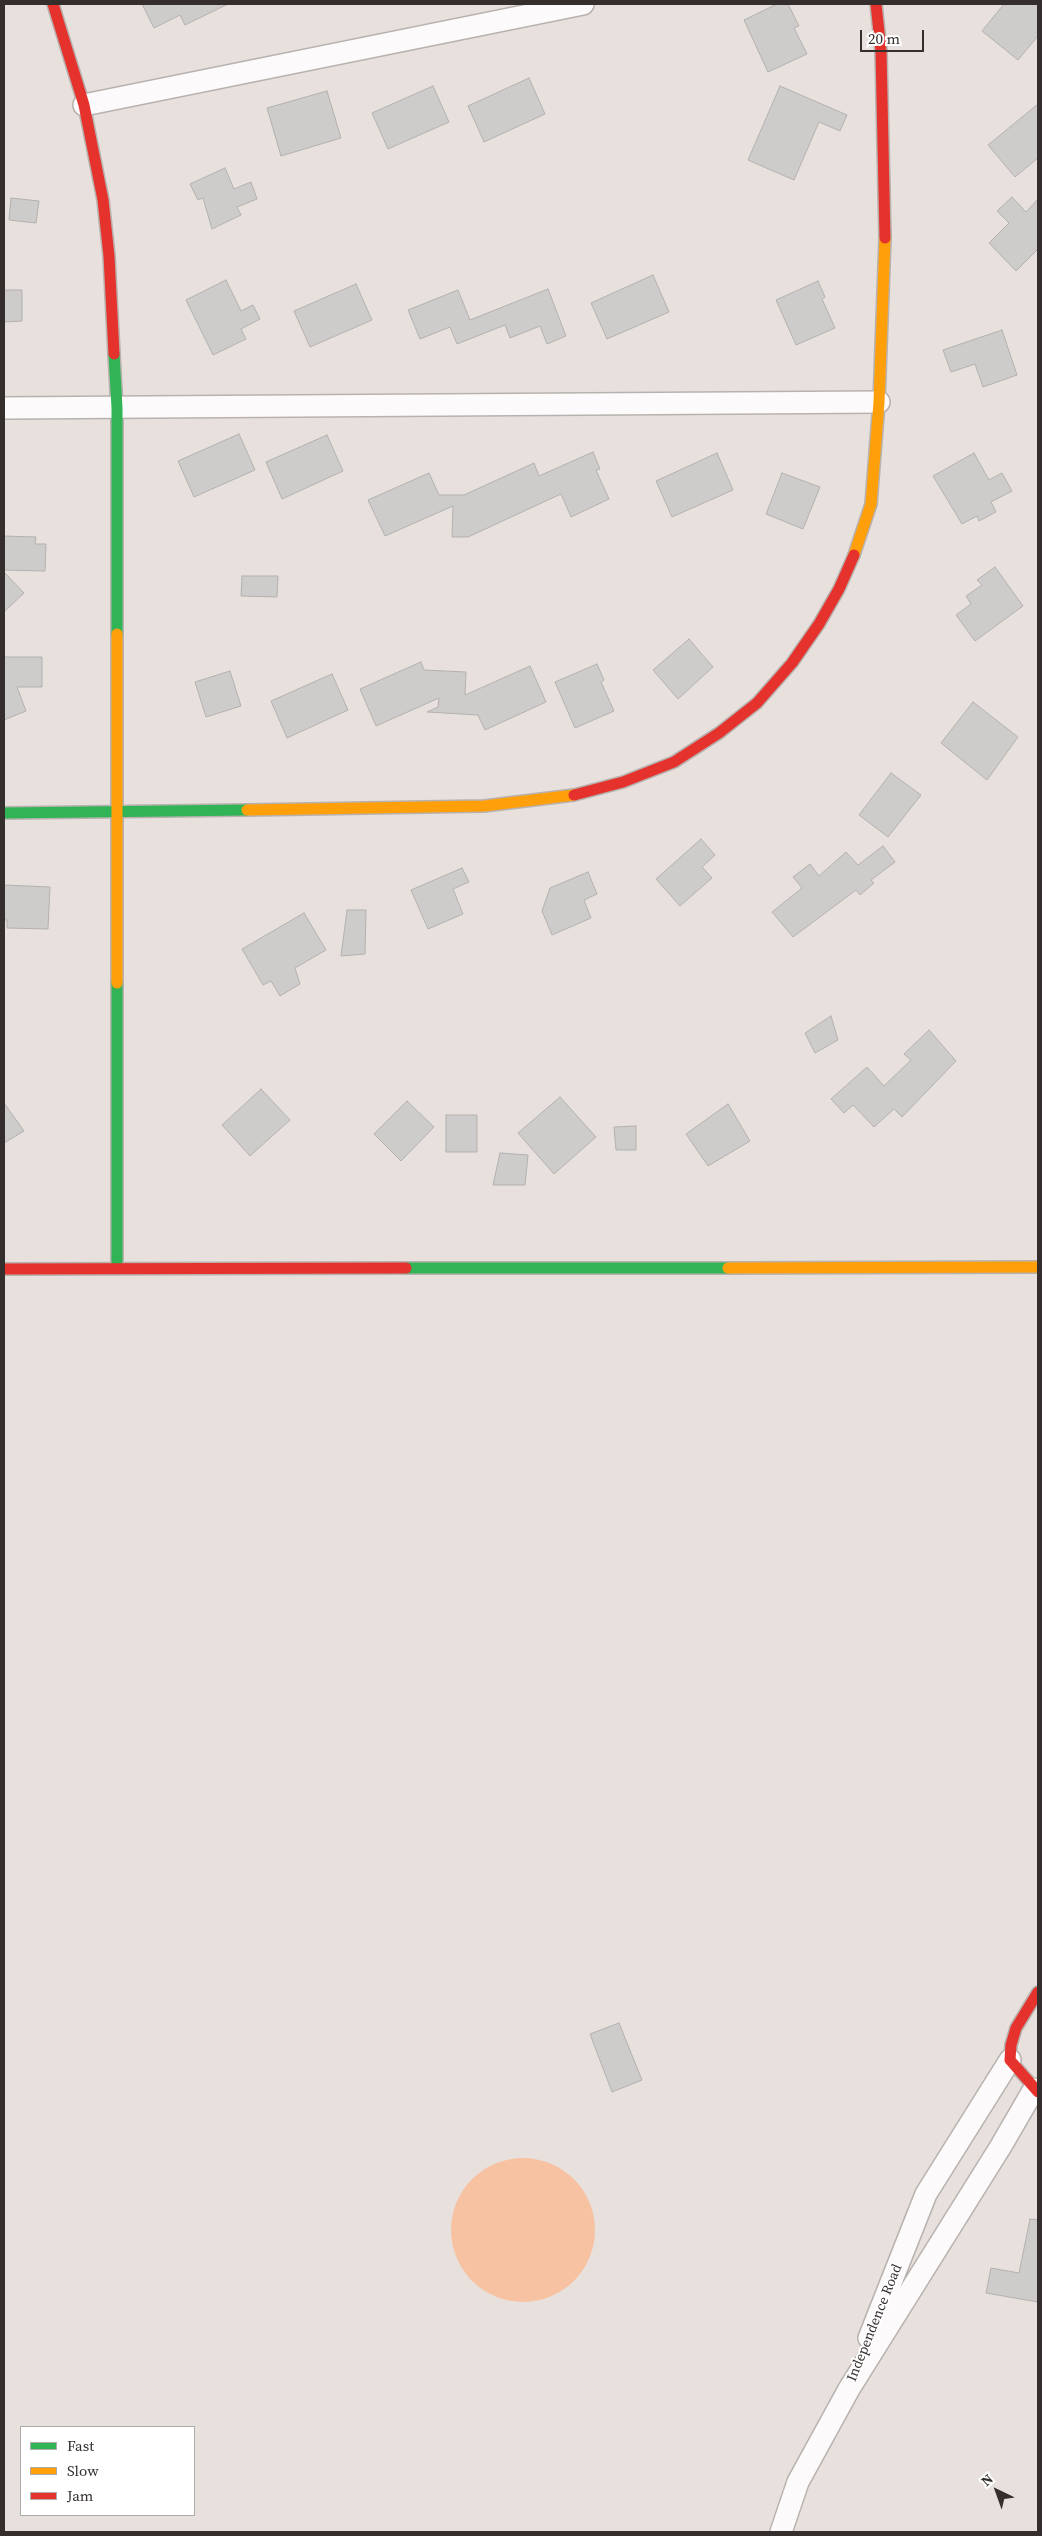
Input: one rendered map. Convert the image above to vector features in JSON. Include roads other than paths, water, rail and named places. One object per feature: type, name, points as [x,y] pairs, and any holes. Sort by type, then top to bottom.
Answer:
[{"type":"street","points":[[53,4],[84,105],[103,200],[108,246],[117,408],[117,1268]]},
{"type":"street","points":[[84,105],[583,4]]},
{"type":"street","points":[[4,814],[484,806],[566,797],[623,782],[674,762],[719,733],[757,703],[792,663],[820,624],[840,589],[859,544],[871,504],[879,402],[885,234],[881,51],[876,4]]},
{"type":"street","points":[[4,408],[879,402]]},
{"type":"street","points":[[4,1269],[626,1269],[1038,1266]]},
{"type":"street","name":"Independence Road","points":[[849,2389],[926,2194],[1010,2060],[1011,2045],[1016,2028],[1038,1992]]},
{"type":"street","points":[[1010,2060],[1037,2087]]},
{"type":"street","name":"Independence Road","points":[[849,2389],[1037,2087]]},
{"type":"street","points":[[781,2532],[798,2482],[849,2389]]}]
